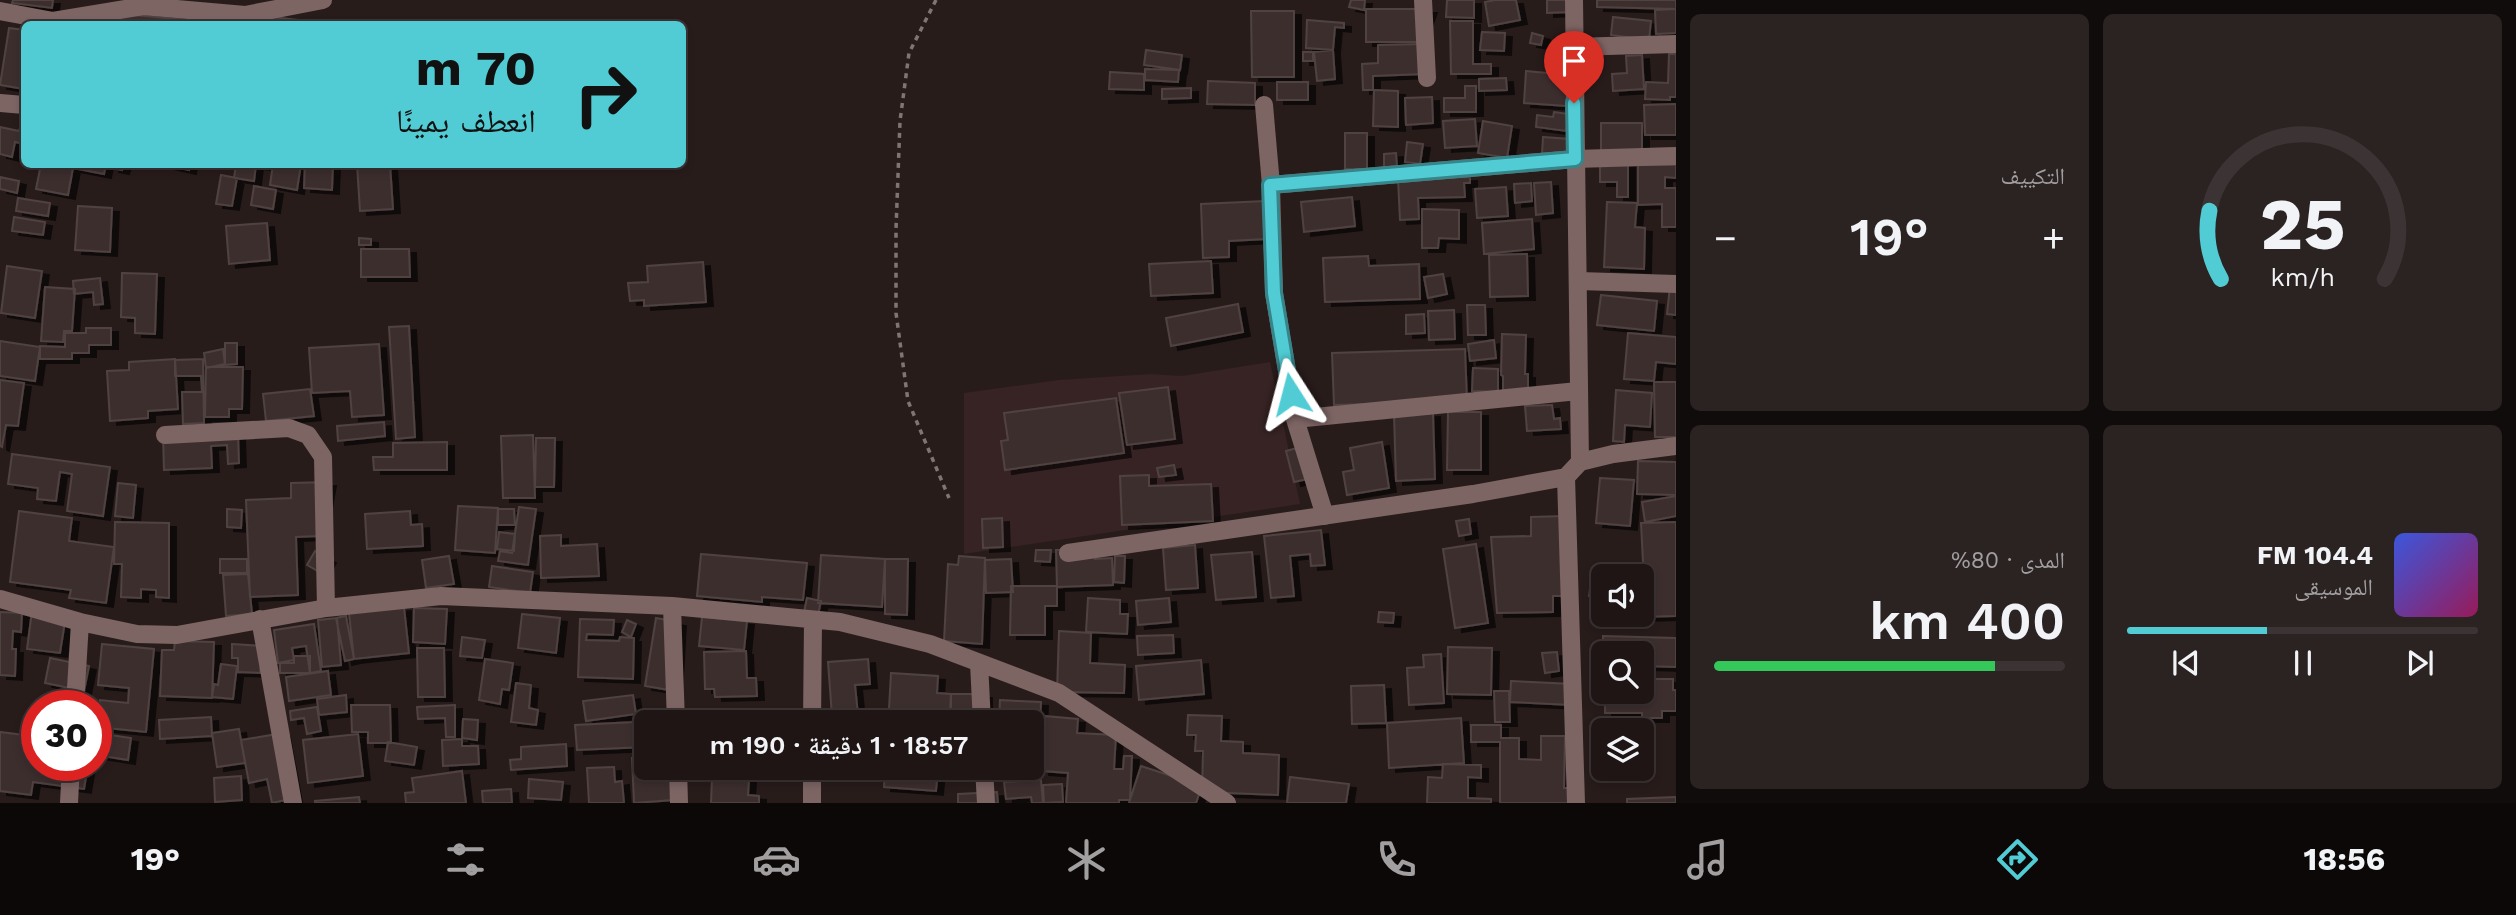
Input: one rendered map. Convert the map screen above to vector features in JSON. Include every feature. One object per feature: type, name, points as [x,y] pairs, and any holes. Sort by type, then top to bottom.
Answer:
[{"type":"street","points":[[0,10],[53,21],[143,6],[245,15],[323,0]]},
{"type":"street","points":[[1423,0],[1427,78]]},
{"type":"street","points":[[1574,0],[1580,463]]},
{"type":"street","points":[[1573,47],[1676,44]]},
{"type":"street","points":[[0,103],[21,105]]},
{"type":"street","points":[[1264,105],[1274,293],[1295,419],[1325,516]]},
{"type":"street","points":[[1270,185],[1575,159],[1676,156]]},
{"type":"street","points":[[1579,281],[1676,284]]},
{"type":"street","points":[[1295,419],[1578,391]]},
{"type":"street","points":[[165,435],[289,428],[308,435],[323,457],[326,608]]},
{"type":"street","points":[[1068,553],[1473,494],[1566,477],[1580,463],[1613,454],[1676,446]]},
{"type":"street","points":[[1566,477],[1576,803]]},
{"type":"street","points":[[0,599],[80,622],[137,634],[177,635],[326,608],[442,596],[672,606],[839,622],[930,644],[1059,693],[1227,803]]},
{"type":"street","points":[[672,606],[676,710]]},
{"type":"street","points":[[260,619],[293,803]]},
{"type":"street","points":[[812,710],[813,621]]},
{"type":"street","points":[[76,690],[80,622]]},
{"type":"street","points":[[979,663],[981,710]]},
{"type":"street","points":[[678,780],[679,803]]},
{"type":"street","points":[[812,780],[812,803]]},
{"type":"street","points":[[985,780],[986,803]]},
{"type":"street","points":[[69,803],[70,781]]},
{"type":"path","points":[[936,0],[909,53],[900,121],[896,313],[908,401],[949,498]]},
{"type":"shaded area","points":[[1270,362],[1300,504],[964,554],[964,393],[1059,380],[1151,374],[1182,376]]},
{"type":"building","points":[[13,0],[53,0],[52,8],[12,3]]},
{"type":"building","points":[[1351,0],[1365,0],[1364,10],[1349,7]]},
{"type":"building","points":[[1447,0],[1474,0],[1474,18],[1446,17]]},
{"type":"building","points":[[1516,0],[1520,20],[1489,26],[1485,2]]},
{"type":"building","points":[[1547,0],[1570,0],[1571,12],[1547,13]]},
{"type":"building","points":[[1597,0],[1676,0],[1676,9],[1597,7]]},
{"type":"building","points":[[1366,9],[1430,9],[1418,42],[1366,42]]},
{"type":"building","points":[[1676,9],[1676,33],[1656,34],[1655,10]]},
{"type":"building","points":[[1251,11],[1294,11],[1294,77],[1252,77]]},
{"type":"building","points":[[102,12],[197,21],[101,21]]},
{"type":"building","points":[[273,17],[306,21],[272,21]]},
{"type":"building","points":[[1613,17],[1651,21],[1649,40],[1611,35]]},
{"type":"building","points":[[1307,20],[1344,23],[1344,28],[1335,27],[1333,50],[1306,48]]},
{"type":"building","points":[[1450,21],[1473,21],[1473,64],[1491,64],[1491,74],[1451,74]]},
{"type":"building","points":[[9,28],[21,30],[21,88],[0,85]]},
{"type":"building","points":[[1482,32],[1505,33],[1504,51],[1480,50]]},
{"type":"building","points":[[1532,33],[1543,36],[1541,45],[1530,43]]},
{"type":"building","points":[[1424,44],[1425,74],[1373,76],[1373,90],[1363,90],[1362,64],[1378,63],[1378,45]]},
{"type":"building","points":[[1146,50],[1182,55],[1180,70],[1144,65]]},
{"type":"building","points":[[1333,50],[1335,79],[1317,81],[1314,52]]},
{"type":"building","points":[[1303,52],[1313,52],[1313,61],[1303,61]]},
{"type":"building","points":[[1669,54],[1676,54],[1676,97],[1670,97],[1670,100],[1645,99],[1646,82],[1668,83]]},
{"type":"building","points":[[1642,55],[1644,89],[1613,91],[1612,74],[1627,73],[1626,56]]},
{"type":"building","points":[[1145,69],[1179,70],[1178,82],[1145,80]]},
{"type":"building","points":[[1526,71],[1568,75],[1566,106],[1524,103]]},
{"type":"building","points":[[1110,72],[1144,74],[1144,90],[1109,89]]},
{"type":"building","points":[[1506,78],[1507,90],[1479,91],[1479,79]]},
{"type":"building","points":[[1208,81],[1255,83],[1255,105],[1207,104]]},
{"type":"building","points":[[1277,82],[1308,82],[1308,100],[1277,100]]},
{"type":"building","points":[[1465,86],[1476,86],[1476,112],[1444,112],[1444,98],[1465,98]]},
{"type":"building","points":[[1191,88],[1191,98],[1162,99],[1162,89]]},
{"type":"building","points":[[1374,90],[1398,91],[1398,127],[1373,126]]},
{"type":"building","points":[[1432,97],[1433,123],[1406,125],[1405,98]]},
{"type":"building","points":[[1676,104],[1676,135],[1645,135],[1644,105]]},
{"type":"building","points":[[1554,112],[1569,114],[1566,131],[1536,127],[1537,115],[1553,117]]},
{"type":"building","points":[[1475,119],[1477,146],[1445,148],[1443,121]]},
{"type":"building","points":[[1483,121],[1512,126],[1507,158],[1478,153]]},
{"type":"building","points":[[1601,123],[1642,123],[1642,152],[1601,152]]},
{"type":"building","points":[[21,124],[21,143],[15,142],[12,157],[0,154],[0,127],[19,131]]},
{"type":"building","points":[[1345,133],[1367,133],[1367,169],[1345,169]]},
{"type":"building","points":[[1543,137],[1570,139],[1569,155],[1542,154]]},
{"type":"building","points":[[1407,142],[1423,144],[1420,164],[1405,162]]},
{"type":"building","points":[[1396,153],[1397,167],[1384,168],[1384,154]]},
{"type":"building","points":[[1600,164],[1628,164],[1628,197],[1617,197],[1617,182],[1600,182]]},
{"type":"building","points":[[1638,165],[1676,165],[1676,178],[1665,177],[1665,188],[1676,188],[1676,227],[1662,227],[1662,204],[1638,205]]},
{"type":"building","points":[[40,168],[73,168],[68,195],[36,189]]},
{"type":"building","points":[[73,168],[105,168],[104,174]]},
{"type":"building","points":[[235,168],[256,168],[254,181],[234,178]]},
{"type":"building","points":[[272,168],[300,168],[297,190],[270,185]]},
{"type":"building","points":[[305,168],[333,168],[332,190],[304,188]]},
{"type":"building","points":[[357,168],[390,168],[393,209],[360,211]]},
{"type":"building","points":[[221,175],[237,178],[232,206],[216,204]]},
{"type":"building","points":[[0,177],[19,181],[17,193],[0,189]]},
{"type":"building","points":[[1470,177],[1470,183],[1464,183],[1465,197],[1418,198],[1419,219],[1400,220],[1398,179]]},
{"type":"building","points":[[1551,182],[1553,213],[1536,215],[1534,183]]},
{"type":"building","points":[[1531,183],[1532,201],[1515,203],[1514,184]]},
{"type":"building","points":[[254,186],[276,190],[273,209],[251,205]]},
{"type":"building","points":[[1506,187],[1508,216],[1477,218],[1475,189]]},
{"type":"building","points":[[1352,197],[1355,226],[1304,232],[1301,202]]},
{"type":"building","points":[[18,198],[50,203],[48,216],[16,211]]},
{"type":"building","points":[[1265,201],[1267,239],[1229,241],[1229,257],[1203,258],[1201,204]]},
{"type":"building","points":[[1607,202],[1637,203],[1635,227],[1645,228],[1644,269],[1604,267]]},
{"type":"building","points":[[78,206],[112,208],[110,252],[75,250]]},
{"type":"building","points":[[1422,209],[1459,210],[1459,239],[1439,238],[1438,248],[1422,248]]},
{"type":"building","points":[[14,217],[45,222],[43,235],[12,231]]},
{"type":"building","points":[[1532,219],[1534,249],[1484,254],[1482,223]]},
{"type":"building","points":[[267,223],[270,260],[229,264],[226,226]]},
{"type":"building","points":[[359,238],[371,239],[371,245],[359,245]]},
{"type":"building","points":[[361,249],[409,249],[410,277],[361,277]]},
{"type":"building","points":[[1527,254],[1528,296],[1490,297],[1489,255]]},
{"type":"building","points":[[1368,256],[1369,266],[1419,264],[1420,299],[1325,302],[1323,258]]},
{"type":"building","points":[[1211,261],[1213,293],[1151,296],[1149,264]]},
{"type":"building","points":[[703,262],[706,302],[644,306],[644,300],[630,301],[628,283],[648,282],[647,266]]},
{"type":"building","points":[[7,266],[42,271],[35,318],[1,313]]},
{"type":"building","points":[[122,273],[157,274],[155,334],[135,333],[135,318],[121,317]]},
{"type":"building","points":[[1443,274],[1447,294],[1428,298],[1424,277]]},
{"type":"building","points":[[100,278],[103,304],[94,305],[93,292],[74,294],[73,281]]},
{"type":"building","points":[[1670,286],[1676,286],[1676,315],[1667,314]]},
{"type":"building","points":[[45,287],[75,289],[72,331],[64,331],[63,342],[41,341]]},
{"type":"building","points":[[1601,295],[1657,301],[1654,331],[1597,325]]},
{"type":"building","points":[[1238,304],[1243,332],[1171,346],[1166,318]]},
{"type":"building","points":[[1467,305],[1485,305],[1486,335],[1468,335]]},
{"type":"building","points":[[1454,310],[1455,339],[1429,340],[1428,311]]},
{"type":"building","points":[[1424,314],[1425,333],[1406,334],[1406,315]]},
{"type":"building","points":[[409,326],[415,437],[396,439],[389,327]]},
{"type":"building","points":[[86,328],[111,328],[111,345],[89,345],[89,353],[72,353],[72,359],[40,359],[40,346],[65,347],[65,333],[86,333]]},
{"type":"building","points":[[1628,333],[1676,337],[1676,364],[1656,362],[1654,381],[1624,379]]},
{"type":"building","points":[[1502,334],[1526,335],[1525,374],[1528,374],[1528,390],[1503,390]]},
{"type":"building","points":[[1494,340],[1496,358],[1470,361],[1468,344]]},
{"type":"building","points":[[0,341],[40,347],[35,381],[0,376]]},
{"type":"building","points":[[225,343],[237,343],[237,364],[225,365]]},
{"type":"building","points":[[379,344],[384,415],[352,417],[350,391],[312,393],[309,348]]},
{"type":"building","points":[[223,349],[225,364],[206,368],[204,353]]},
{"type":"building","points":[[1465,349],[1467,401],[1334,405],[1332,353]]},
{"type":"building","points":[[175,359],[178,409],[148,411],[148,418],[110,421],[107,371],[129,370],[129,362]]},
{"type":"building","points":[[203,359],[204,423],[183,424],[182,392],[202,392],[201,376],[175,376],[175,360]]},
{"type":"building","points":[[206,367],[243,367],[242,409],[229,409],[229,417],[205,417]]},
{"type":"building","points":[[1473,368],[1498,369],[1498,392],[1472,391]]},
{"type":"building","points":[[0,380],[24,383],[18,426],[6,425],[2,447],[0,446]]},
{"type":"building","points":[[1654,382],[1676,382],[1676,437],[1655,437]]},
{"type":"building","points":[[1168,387],[1175,439],[1127,445],[1119,393]]},
{"type":"building","points":[[310,389],[314,416],[266,421],[263,394]]},
{"type":"building","points":[[1616,390],[1652,393],[1650,427],[1625,425],[1624,442],[1613,441]]},
{"type":"building","points":[[1116,398],[1124,453],[1005,470],[1001,441],[1008,440],[1004,413]]},
{"type":"building","points":[[1552,405],[1554,419],[1560,418],[1561,429],[1527,431],[1525,406]]},
{"type":"building","points":[[1448,412],[1481,412],[1481,470],[1447,470]]},
{"type":"building","points":[[1433,413],[1435,479],[1396,481],[1394,414]]},
{"type":"building","points":[[384,422],[385,436],[338,441],[337,426]]},
{"type":"building","points":[[238,434],[239,463],[228,464],[227,445],[211,446],[212,468],[164,470],[163,436]]},
{"type":"building","points":[[533,435],[535,498],[503,498],[501,436]]},
{"type":"building","points":[[536,438],[555,438],[554,487],[535,487]]},
{"type":"building","points":[[447,442],[447,470],[374,470],[373,457],[393,457],[393,443]]},
{"type":"building","points":[[1382,442],[1389,488],[1347,495],[1343,472],[1354,470],[1350,448]]},
{"type":"building","points":[[1301,447],[1308,479],[1294,482],[1286,451]]},
{"type":"building","points":[[12,454],[110,467],[103,516],[67,511],[72,474],[60,472],[56,501],[37,499],[38,488],[8,484]]},
{"type":"building","points":[[1638,461],[1676,462],[1676,495],[1637,494]]},
{"type":"building","points":[[1174,465],[1176,475],[1159,477],[1157,468]]},
{"type":"building","points":[[1149,475],[1149,486],[1211,484],[1213,521],[1122,525],[1120,476]]},
{"type":"building","points":[[1600,478],[1634,480],[1630,526],[1596,523]]},
{"type":"building","points":[[329,482],[319,536],[296,537],[298,595],[250,597],[246,500],[291,498],[291,483]]},
{"type":"building","points":[[118,483],[136,485],[133,518],[115,516]]},
{"type":"building","points":[[1676,496],[1676,516],[1645,522],[1642,502]]},
{"type":"building","points":[[458,506],[498,508],[495,553],[455,550]]},
{"type":"building","points":[[519,507],[536,509],[528,565],[498,561],[500,551],[512,553]]},
{"type":"building","points":[[227,509],[242,510],[241,528],[227,527]]},
{"type":"building","points":[[498,509],[514,509],[515,525],[498,525]]},
{"type":"building","points":[[19,511],[72,518],[69,541],[114,547],[106,603],[69,598],[71,590],[10,582]]},
{"type":"building","points":[[410,511],[411,525],[422,524],[423,546],[367,549],[365,514]]},
{"type":"building","points":[[1565,516],[1567,596],[1553,596],[1553,612],[1497,613],[1491,537],[1531,536],[1531,517]]},
{"type":"building","points":[[1002,518],[1003,547],[983,548],[982,519]]},
{"type":"building","points":[[1469,519],[1471,534],[1459,536],[1456,521]]},
{"type":"building","points":[[115,522],[169,523],[169,598],[156,597],[156,590],[141,589],[141,598],[121,597],[122,564],[114,564]]},
{"type":"building","points":[[1676,522],[1676,616],[1654,617],[1654,564],[1643,564],[1641,523]]},
{"type":"building","points":[[1321,530],[1325,565],[1311,566],[1310,554],[1290,556],[1294,596],[1271,598],[1264,536]]},
{"type":"building","points":[[499,532],[515,534],[514,551],[497,549]]},
{"type":"building","points":[[561,535],[561,546],[597,544],[599,576],[541,578],[540,536]]},
{"type":"building","points":[[1476,544],[1488,623],[1455,628],[1443,549]]},
{"type":"building","points":[[1195,545],[1198,588],[1166,590],[1163,548]]},
{"type":"building","points":[[1095,549],[1095,559],[1112,558],[1113,585],[1057,587],[1056,550]]},
{"type":"building","points":[[1036,550],[1051,550],[1050,562],[1035,561]]},
{"type":"building","points":[[315,551],[329,559],[321,573],[307,565]]},
{"type":"building","points":[[1252,552],[1256,597],[1216,600],[1211,555]]},
{"type":"building","points":[[701,554],[807,563],[803,600],[762,597],[762,602],[697,596]]},
{"type":"building","points":[[821,555],[885,559],[882,607],[818,603]]},
{"type":"building","points":[[449,556],[454,584],[426,588],[422,560]]},
{"type":"building","points":[[959,556],[985,558],[982,644],[944,641],[948,564],[958,565]]},
{"type":"building","points":[[1115,556],[1125,556],[1124,583],[1114,582]]},
{"type":"building","points":[[220,559],[247,559],[247,573],[220,573]]},
{"type":"building","points":[[885,559],[908,559],[907,615],[885,614]]},
{"type":"building","points":[[1011,559],[1013,592],[986,593],[985,560]]},
{"type":"building","points":[[492,566],[533,572],[530,593],[489,587]]},
{"type":"building","points":[[248,574],[252,614],[226,616],[223,575]]},
{"type":"building","points":[[1011,586],[1057,586],[1057,606],[1045,606],[1045,635],[1010,635]]},
{"type":"building","points":[[807,598],[821,601],[818,615],[804,612]]},
{"type":"building","points":[[1088,598],[1120,600],[1120,614],[1128,614],[1127,634],[1086,632]]},
{"type":"building","points":[[1169,598],[1171,622],[1138,625],[1136,601]]},
{"type":"building","points":[[404,607],[409,653],[354,659],[349,613]]},
{"type":"building","points":[[414,608],[447,609],[445,644],[413,642]]},
{"type":"building","points":[[32,611],[66,615],[60,653],[27,649]]},
{"type":"building","points":[[0,612],[22,613],[21,632],[13,631],[12,649],[16,649],[15,676],[0,675]]},
{"type":"building","points":[[1379,612],[1394,613],[1393,623],[1378,622]]},
{"type":"building","points":[[522,614],[560,618],[556,653],[518,648]]},
{"type":"building","points":[[346,616],[354,659],[345,661],[336,618]]},
{"type":"building","points":[[702,617],[747,621],[744,650],[699,646]]},
{"type":"building","points":[[337,618],[341,665],[322,667],[318,620]]},
{"type":"building","points":[[656,618],[679,622],[675,691],[645,686]]},
{"type":"building","points":[[580,619],[614,620],[613,635],[587,634],[586,640],[619,641],[620,637],[634,638],[633,679],[578,677]]},
{"type":"building","points":[[627,620],[636,624],[631,637],[622,632]]},
{"type":"building","points":[[314,624],[321,671],[310,673],[306,646],[292,648],[294,660],[278,663],[274,630]]},
{"type":"building","points":[[1059,631],[1091,633],[1090,663],[1125,665],[1124,693],[1057,692]]},
{"type":"building","points":[[1173,635],[1174,653],[1138,655],[1137,636]]},
{"type":"building","points":[[1603,636],[1676,638],[1676,667],[1654,666],[1654,641],[1603,641]]},
{"type":"building","points":[[462,637],[485,640],[482,658],[460,656]]},
{"type":"building","points":[[175,641],[214,642],[212,698],[160,696],[162,650],[174,650]]},
{"type":"building","points":[[102,644],[154,649],[146,732],[112,729],[112,701],[128,703],[129,688],[98,685]]},
{"type":"building","points":[[232,644],[262,646],[260,673],[238,672],[238,658],[232,658]]},
{"type":"building","points":[[1448,647],[1492,648],[1491,695],[1447,694]]},
{"type":"building","points":[[417,648],[444,648],[445,697],[418,697]]},
{"type":"building","points":[[746,651],[747,678],[756,678],[757,696],[715,697],[714,689],[705,689],[704,652]]},
{"type":"building","points":[[1557,652],[1559,671],[1545,673],[1542,653]]},
{"type":"building","points":[[1441,654],[1444,703],[1409,705],[1407,668],[1424,667],[1423,655]]},
{"type":"building","points":[[294,656],[310,656],[310,673],[280,673],[280,663],[294,663]]},
{"type":"building","points":[[50,658],[89,666],[84,690],[45,683]]},
{"type":"building","points":[[485,659],[513,663],[509,690],[502,689],[500,704],[479,700]]},
{"type":"building","points":[[868,659],[870,684],[855,685],[858,710],[832,710],[828,662]]},
{"type":"building","points":[[1201,660],[1204,694],[1139,700],[1136,666]]},
{"type":"building","points":[[221,664],[237,666],[233,699],[212,697],[214,684],[218,685]]},
{"type":"building","points":[[328,671],[331,695],[289,701],[286,677]]},
{"type":"building","points":[[891,673],[938,676],[937,693],[951,694],[950,710],[889,709]]},
{"type":"building","points":[[1654,679],[1673,679],[1676,711],[1662,711],[1662,718],[1642,718],[1642,713],[1605,713],[1605,704],[1654,704]]},
{"type":"building","points":[[1511,681],[1572,684],[1570,705],[1510,702]]},
{"type":"building","points":[[516,683],[531,685],[529,708],[538,710],[536,725],[511,722]]},
{"type":"building","points":[[1384,685],[1386,723],[1352,724],[1351,686]]},
{"type":"building","points":[[1494,691],[1509,691],[1510,722],[1495,722]]},
{"type":"building","points":[[951,694],[985,694],[985,710],[951,710]]},
{"type":"building","points":[[346,695],[347,712],[319,715],[317,699]]},
{"type":"building","points":[[633,695],[635,710],[634,714],[586,721],[583,701]]},
{"type":"building","points":[[1000,700],[1041,702],[1041,710],[1000,710]]},
{"type":"building","points":[[351,705],[390,705],[391,743],[368,743],[368,732],[352,732]]},
{"type":"building","points":[[455,705],[455,737],[446,737],[445,718],[418,719],[417,707]]},
{"type":"building","points":[[317,707],[321,731],[307,734],[304,718],[291,720],[290,711]]},
{"type":"building","points":[[1188,715],[1222,716],[1221,741],[1243,742],[1243,753],[1279,755],[1278,795],[1202,792],[1203,751],[1195,751],[1196,735],[1187,735]]},
{"type":"building","points":[[1045,716],[1078,719],[1077,733],[1116,735],[1114,769],[1123,769],[1124,756],[1132,756],[1130,800],[1119,800],[1119,803],[1066,803],[1068,773],[1044,771]]},
{"type":"building","points":[[211,717],[212,736],[160,739],[159,720]]},
{"type":"building","points":[[1461,718],[1464,763],[1389,768],[1387,723]]},
{"type":"building","points":[[463,719],[478,720],[477,740],[462,738]]},
{"type":"building","points":[[634,722],[634,748],[577,750],[575,725]]},
{"type":"building","points":[[1471,725],[1501,725],[1501,738],[1519,738],[1519,759],[1541,760],[1541,736],[1565,736],[1564,788],[1572,788],[1571,803],[1500,803],[1500,742],[1471,742]]},
{"type":"building","points":[[239,729],[245,763],[217,767],[212,733]]},
{"type":"building","points":[[0,732],[21,735],[21,781],[85,781],[84,789],[33,782],[31,795],[0,791]]},
{"type":"building","points":[[283,733],[295,798],[272,803],[267,779],[249,783],[241,740]]},
{"type":"building","points":[[358,734],[363,776],[308,783],[303,740]]},
{"type":"building","points":[[112,735],[131,738],[128,760],[112,758]]},
{"type":"building","points":[[462,739],[462,746],[478,746],[479,764],[443,766],[442,740]]},
{"type":"building","points":[[388,742],[417,747],[414,765],[385,761]]},
{"type":"building","points":[[566,744],[567,766],[511,770],[510,760],[521,759],[521,747]]},
{"type":"building","points":[[632,758],[634,780],[673,780],[674,800],[634,803]]},
{"type":"building","points":[[1443,764],[1481,765],[1481,778],[1468,777],[1468,798],[1491,799],[1491,803],[1427,803],[1428,777],[1442,778]]},
{"type":"building","points":[[1141,766],[1202,786],[1196,803],[1129,803]]},
{"type":"building","points":[[614,767],[615,782],[622,781],[624,803],[589,803],[587,768]]},
{"type":"building","points":[[462,771],[466,803],[406,803],[405,793],[414,792],[412,778]]},
{"type":"building","points":[[241,776],[242,800],[215,802],[214,778]]},
{"type":"building","points":[[1290,777],[1349,784],[1346,803],[1287,803]]},
{"type":"building","points":[[529,779],[563,782],[561,800],[528,798]]},
{"type":"building","points":[[712,780],[749,780],[748,795],[759,796],[759,803],[711,803]]},
{"type":"building","points":[[884,780],[937,780],[936,791],[884,787]]},
{"type":"building","points":[[1041,780],[1043,803],[1032,803],[1031,797],[1006,799],[1004,782]]},
{"type":"building","points":[[1062,784],[1063,802],[1044,803],[1043,785]]},
{"type":"building","points":[[511,789],[512,803],[483,803],[482,791]]},
{"type":"building","points":[[997,792],[998,803],[958,803],[958,794]]},
{"type":"building","points":[[359,797],[360,803],[315,803],[315,801]]},
{"type":"building","points":[[1676,797],[1676,803],[1627,803],[1627,799]]},
{"type":"route","points":[[1291,394],[1274,293],[1270,185],[1575,159],[1574,103]]}]
